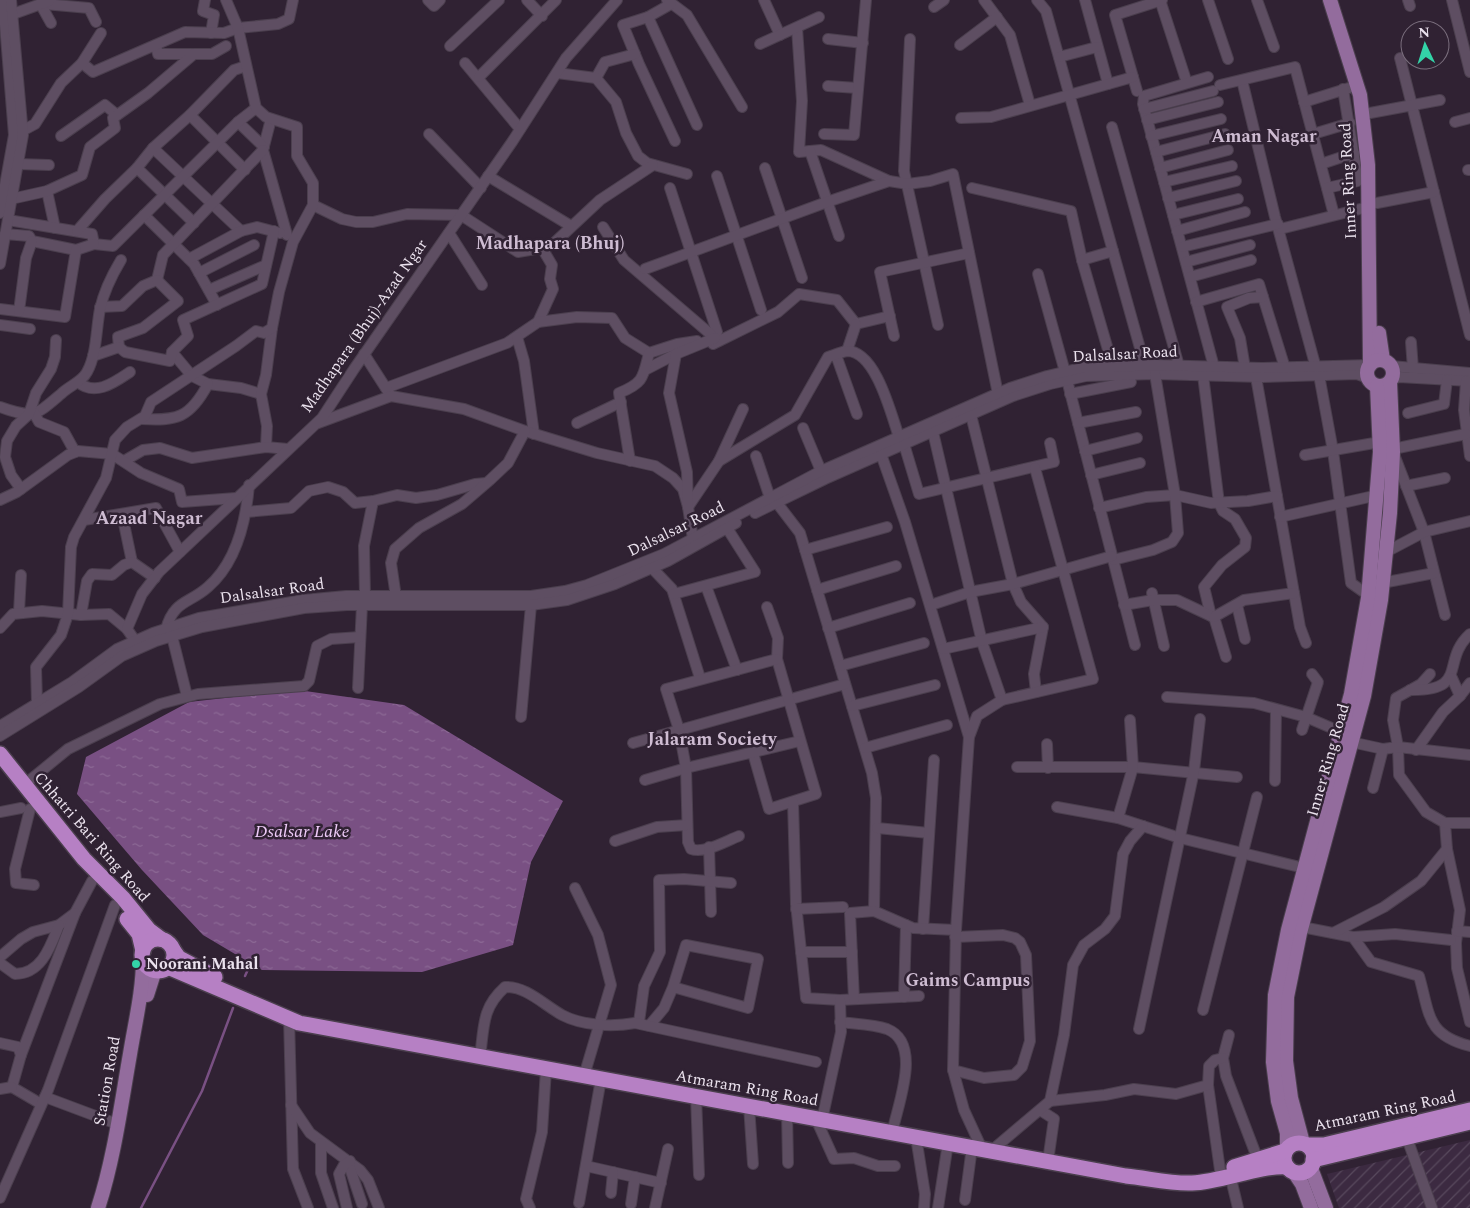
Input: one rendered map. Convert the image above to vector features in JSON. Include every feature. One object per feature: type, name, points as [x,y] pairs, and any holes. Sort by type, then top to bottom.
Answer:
[{"type":"highway","name":"Chhatri Bari Ring Road","points":[[0,754],[84,859],[123,898],[149,930],[161,939]]},
{"type":"highway","name":"Chhatri Bari Ring Road","points":[[0,770],[26,808],[76,866],[115,905],[139,934],[143,955]]},
{"type":"highway","points":[[161,939],[169,943],[174,951],[173,960],[162,969],[148,967],[143,955],[151,940],[161,939]]},
{"type":"highway","name":"Atmaram Ring Road","points":[[174,951],[179,958],[297,1018],[338,1030]]},
{"type":"highway","name":"Atmaram Ring Road","points":[[162,969],[300,1023],[1048,1162],[1191,1184],[1231,1178],[1277,1167],[1291,1170]]},
{"type":"highway","name":"Atmaram Ring Road","points":[[1305,1144],[1324,1144],[1470,1110]]},
{"type":"highway","name":"Atmaram Ring Road","points":[[1313,1162],[1470,1122]]},
{"type":"highway","points":[[1295,1143],[1305,1144],[1312,1152],[1313,1162],[1302,1172],[1291,1170],[1284,1160],[1286,1150],[1295,1143]]},
{"type":"highway","name":"Atmaram Ring Road","points":[[1151,1179],[1191,1176],[1220,1170],[1286,1150]]},
{"type":"main road","name":"Inner Ring Road","points":[[1286,1150],[1287,1133],[1278,1101],[1273,1062],[1272,1023],[1275,995],[1288,930],[1351,694],[1368,595],[1378,495],[1381,374],[1373,205],[1368,165],[1330,0]]},
{"type":"main road","name":"Inner Ring Road","points":[[1340,0],[1368,94],[1376,164],[1373,205]]},
{"type":"main road","name":"Inner Ring Road","points":[[1305,1144],[1291,1098],[1286,1061],[1285,1023],[1287,997],[1302,927],[1350,742],[1364,696],[1382,583],[1393,451],[1381,374]]},
{"type":"main road","name":"Station Road","points":[[98,1208],[104,1189],[117,1124],[141,988],[143,955]]},
{"type":"main road","name":"Station Road","points":[[105,1208],[111,1190],[127,1110],[148,988],[162,969]]},
{"type":"main road","points":[[1313,1162],[1312,1171],[1326,1208]]},
{"type":"main road","points":[[1291,1170],[1302,1184],[1311,1208]]},
{"type":"street","points":[[0,264],[5,234],[4,216],[14,135],[3,0]]},
{"type":"street","points":[[4,216],[11,199],[22,131],[11,0]]},
{"type":"street","points":[[205,0],[203,11],[214,15],[211,34]]},
{"type":"street","points":[[226,0],[238,28],[256,108],[271,119],[296,127],[297,156],[313,183],[313,205],[291,236],[272,328],[266,375],[261,394],[267,426],[266,447]]},
{"type":"street","points":[[82,64],[93,72],[185,32],[224,33],[238,28],[285,22],[291,14],[292,0]]},
{"type":"street","points":[[428,0],[434,6],[440,0]]},
{"type":"street","points":[[450,46],[499,0]]},
{"type":"street","points":[[527,0],[542,16]]},
{"type":"street","points":[[479,78],[556,0]]},
{"type":"street","points":[[764,0],[780,35]]},
{"type":"street","points":[[824,134],[854,135],[866,0]]},
{"type":"street","points":[[934,7],[944,0]]},
{"type":"street","points":[[984,0],[1010,35],[1030,105]]},
{"type":"street","points":[[1037,0],[1046,11],[1145,366]]},
{"type":"street","points":[[1085,0],[1108,84]]},
{"type":"street","points":[[1137,91],[1115,16],[1160,0],[1185,77]]},
{"type":"street","points":[[1208,0],[1228,59]]},
{"type":"street","points":[[1257,0],[1274,47]]},
{"type":"street","points":[[1452,0],[1470,72]]},
{"type":"street","name":"Madhapara (Bhuj)-Azad Ngar","points":[[127,629],[142,594],[155,578],[249,485],[322,418],[364,354],[481,188],[566,58],[614,2]]},
{"type":"street","points":[[675,141],[623,25],[648,16],[669,2],[687,14],[742,107]]},
{"type":"street","points":[[13,14],[45,3],[89,8],[96,22]]},
{"type":"street","points":[[45,3],[50,23]]},
{"type":"street","points":[[648,16],[698,124]]},
{"type":"street","points":[[760,44],[819,17]]},
{"type":"street","points":[[960,45],[997,17]]},
{"type":"street","points":[[797,28],[802,100],[798,152],[820,150],[889,181],[908,184],[930,181],[953,174],[998,394]]},
{"type":"street","points":[[22,131],[35,124],[60,83],[82,64],[101,33]]},
{"type":"street","points":[[828,39],[863,42]]},
{"type":"street","points":[[910,39],[904,171],[938,325]]},
{"type":"street","points":[[156,46],[158,54],[212,54],[226,46]]},
{"type":"street","points":[[1059,58],[1097,47]]},
{"type":"street","points":[[11,199],[47,191],[82,175],[90,146],[116,128],[113,118],[148,93],[194,54]]},
{"type":"street","points":[[596,78],[605,62],[635,54]]},
{"type":"street","points":[[465,63],[520,129]]},
{"type":"street","points":[[77,231],[105,199],[137,168],[153,148],[190,115],[234,70],[246,66]]},
{"type":"street","points":[[1144,109],[1242,80],[1295,67],[1334,216]]},
{"type":"street","points":[[1403,70],[1470,335]]},
{"type":"street","points":[[556,73],[596,78],[616,102],[626,134],[638,156],[646,163],[688,174]]},
{"type":"street","points":[[960,118],[991,117],[1133,77]]},
{"type":"street","points":[[1208,77],[1144,96],[1144,109],[1214,367]]},
{"type":"street","points":[[1242,80],[1318,372],[1333,450],[1351,583],[1368,595]]},
{"type":"street","points":[[828,86],[858,88]]},
{"type":"street","points":[[1304,102],[1350,87],[1350,124],[1358,181],[1327,188]]},
{"type":"street","points":[[1370,112],[1440,100]]},
{"type":"street","points":[[1147,120],[1218,102]]},
{"type":"street","points":[[61,136],[106,105],[117,115]]},
{"type":"street","points":[[5,234],[29,236],[32,241],[76,250],[94,244],[113,246],[238,122],[256,108]]},
{"type":"street","points":[[190,115],[245,170]]},
{"type":"street","points":[[1455,122],[1470,118]]},
{"type":"street","points":[[157,280],[163,255],[264,149],[271,119]]},
{"type":"street","points":[[1152,136],[1220,119]]},
{"type":"street","points":[[238,122],[264,149],[291,236]]},
{"type":"street","points":[[1313,134],[1350,124]]},
{"type":"street","points":[[1112,127],[1179,366]]},
{"type":"street","points":[[429,134],[481,188]]},
{"type":"street","points":[[1156,152],[1225,134]]},
{"type":"street","points":[[153,148],[240,231]]},
{"type":"street","points":[[1160,168],[1228,150]]},
{"type":"street","points":[[810,151],[839,236]]},
{"type":"street","points":[[1321,164],[1354,153]]},
{"type":"street","points":[[18,164],[49,165]]},
{"type":"street","points":[[313,205],[342,219],[356,222],[373,222],[407,214],[461,215],[518,252],[552,245],[600,200],[653,165]]},
{"type":"street","points":[[1164,182],[1232,166]]},
{"type":"street","points":[[137,168],[194,224]]},
{"type":"street","points":[[765,168],[802,278]]},
{"type":"street","points":[[488,176],[571,226]]},
{"type":"street","points":[[717,176],[762,310]]},
{"type":"street","points":[[645,269],[889,181]]},
{"type":"street","points":[[1168,198],[1236,181]]},
{"type":"street","points":[[670,188],[692,252],[716,335],[713,344],[778,312],[799,294],[837,300],[856,324]]},
{"type":"street","points":[[972,188],[1071,211],[1082,260],[1113,366]]},
{"type":"street","points":[[47,191],[55,228]]},
{"type":"street","points":[[1182,247],[1334,216],[1373,205],[1434,192]]},
{"type":"street","points":[[1173,215],[1238,199]]},
{"type":"street","points":[[1177,230],[1245,212]]},
{"type":"street","points":[[144,215],[189,259],[217,305]]},
{"type":"street","points":[[4,216],[55,228],[92,234],[94,244]]},
{"type":"street","points":[[604,227],[624,260],[716,335]]},
{"type":"street","points":[[189,259],[240,231],[252,228],[291,236]]},
{"type":"street","points":[[252,228],[254,245]]},
{"type":"street","points":[[157,280],[178,301],[143,328],[118,336],[119,347],[126,352],[170,361],[172,352],[188,336],[183,320],[262,284],[274,232]]},
{"type":"street","points":[[449,233],[482,285]]},
{"type":"street","points":[[19,311],[26,258],[32,241]]},
{"type":"street","points":[[254,245],[269,253]]},
{"type":"street","points":[[199,273],[254,245]]},
{"type":"street","points":[[1186,262],[1250,245]]},
{"type":"street","points":[[538,322],[553,289],[550,278],[552,265],[542,248]]},
{"type":"street","points":[[0,309],[65,317],[76,250]]},
{"type":"street","points":[[1082,260],[1113,251]]},
{"type":"street","points":[[894,336],[880,272],[969,253]]},
{"type":"street","points":[[21,489],[10,474],[5,456],[7,441],[16,426],[32,413],[49,406],[61,393],[78,382],[86,374],[93,356],[100,307],[110,277],[121,260]]},
{"type":"street","points":[[1190,276],[1251,260]]},
{"type":"street","points":[[209,290],[266,265]]},
{"type":"street","points":[[1038,274],[1066,376],[1134,645]]},
{"type":"street","points":[[100,307],[122,306],[143,286],[157,280]]},
{"type":"street","points":[[1196,302],[1259,284],[1285,368]]},
{"type":"street","points":[[1244,368],[1240,338],[1227,307],[1249,298],[1263,297]]},
{"type":"street","points":[[856,324],[890,316]]},
{"type":"street","points":[[315,424],[488,351],[517,337],[538,322],[577,317],[612,318],[625,338],[649,353],[716,335]]},
{"type":"street","points":[[847,351],[856,324]]},
{"type":"street","points":[[0,325],[30,330]]},
{"type":"street","points":[[37,703],[36,667],[61,635],[68,614],[72,542],[84,520],[90,503],[106,478],[115,440],[128,427],[145,416],[151,402],[236,346],[247,336],[256,331],[264,333],[272,328]]},
{"type":"street","points":[[645,370],[716,335]]},
{"type":"street","points":[[396,597],[391,563],[395,549],[419,528],[462,504],[508,463],[530,433],[524,361],[517,337]]},
{"type":"street","points":[[56,340],[54,364],[36,393],[32,413],[39,422],[64,432],[74,452]]},
{"type":"street","points":[[1411,342],[1413,369]]},
{"type":"street","points":[[93,356],[119,347]]},
{"type":"street","points":[[719,461],[795,415],[828,357],[847,351],[863,356],[877,375],[902,440],[918,494],[1054,462],[1050,443]]},
{"type":"street","points":[[172,352],[192,376],[208,384],[241,388],[261,394]]},
{"type":"street","points":[[630,460],[619,393],[633,388],[643,379],[649,353]]},
{"type":"street","points":[[364,354],[388,392],[464,409],[530,433],[655,466],[674,478],[683,489],[693,539]]},
{"type":"street","points":[[676,354],[669,393],[687,472],[688,507]]},
{"type":"street","points":[[836,355],[857,414]]},
{"type":"street","name":"Dalsalsar Road","points":[[363,601],[396,597],[531,596],[565,591],[612,576],[773,500],[881,454],[902,440],[933,432],[1013,396],[1085,367],[1285,368],[1318,372],[1381,374]]},
{"type":"street","points":[[1381,374],[1413,369],[1469,378]]},
{"type":"street","points":[[78,382],[83,386],[96,389],[111,385],[130,372]]},
{"type":"street","name":"Dalsalsar Road","points":[[0,726],[72,682],[117,649],[138,644],[233,611],[303,600],[531,605],[574,597],[615,584],[652,568],[727,528],[821,471],[902,440],[998,394],[1047,376],[1155,374],[1256,377],[1318,372]]},
{"type":"street","points":[[931,606],[970,592],[1013,584],[1062,569],[1154,550],[1172,542],[1178,533],[1175,495],[1155,374]]},
{"type":"street","points":[[1381,374],[1447,380],[1469,378]]},
{"type":"street","points":[[1203,375],[1218,503],[1223,511],[1235,519],[1246,538],[1245,547],[1222,566],[1204,586],[1226,656]]},
{"type":"street","points":[[1256,377],[1300,628],[1306,643]]},
{"type":"street","points":[[1469,378],[1464,410],[1470,456]]},
{"type":"street","points":[[1408,413],[1444,404],[1447,380]]},
{"type":"street","points":[[1070,394],[1131,382]]},
{"type":"street","points":[[141,419],[168,420],[186,414],[199,401],[208,384]]},
{"type":"street","points":[[577,423],[621,402]]},
{"type":"street","points":[[0,407],[21,414],[32,413]]},
{"type":"street","points":[[688,507],[719,461],[743,409]]},
{"type":"street","points":[[1078,423],[1136,412]]},
{"type":"street","points":[[971,415],[1013,584],[1021,602],[1043,627]]},
{"type":"street","points":[[803,428],[821,471]]},
{"type":"street","points":[[933,432],[982,642],[1002,700]]},
{"type":"street","points":[[1445,615],[1424,532],[1393,451],[1466,434]]},
{"type":"street","points":[[1085,450],[1137,438]]},
{"type":"street","points":[[1305,456],[1380,442]]},
{"type":"street","points":[[124,461],[143,450],[160,448],[192,458],[266,447],[288,449]]},
{"type":"street","points":[[0,500],[21,489],[78,450],[112,454],[141,473],[179,489],[182,502],[236,498]]},
{"type":"street","points":[[881,454],[905,522],[969,737]]},
{"type":"street","points":[[756,456],[773,500],[800,533],[872,773],[876,798],[877,828],[874,911]]},
{"type":"street","points":[[1091,474],[1140,463]]},
{"type":"street","points":[[981,1149],[964,1110],[952,1070],[956,933],[969,737],[977,716],[1002,700],[1093,679],[1035,468]]},
{"type":"street","points":[[1406,486],[1445,478]]},
{"type":"street","points":[[246,512],[290,508],[309,491],[328,487],[344,492],[356,503],[397,495],[416,498],[437,495],[475,484],[486,483]]},
{"type":"street","points":[[187,696],[169,632],[170,615],[186,600],[208,588],[223,570],[236,548],[246,512],[249,485]]},
{"type":"street","points":[[1099,508],[1146,497],[1175,495],[1211,503],[1277,496]]},
{"type":"street","points":[[1280,517],[1378,495]]},
{"type":"street","points":[[358,688],[364,546],[373,501]]},
{"type":"street","points":[[84,520],[156,508],[180,552]]},
{"type":"street","points":[[122,514],[132,562],[155,578]]},
{"type":"street","points":[[1386,552],[1424,532],[1470,522]]},
{"type":"street","points":[[805,550],[887,527]]},
{"type":"street","points":[[674,594],[755,572],[727,528]]},
{"type":"street","points":[[81,615],[87,581],[92,574],[112,575],[124,565],[132,562]]},
{"type":"street","points":[[817,590],[896,566]]},
{"type":"street","points":[[652,568],[672,589],[700,678]]},
{"type":"street","points":[[1382,583],[1434,573]]},
{"type":"street","points":[[19,612],[21,575]]},
{"type":"street","points":[[70,580],[87,581]]},
{"type":"street","points":[[706,586],[737,670]]},
{"type":"street","points":[[1212,616],[1244,600],[1294,593]]},
{"type":"street","points":[[1124,605],[1153,597],[1177,600],[1212,616]]},
{"type":"street","points":[[1153,597],[1164,646]]},
{"type":"street","points":[[828,628],[910,604]]},
{"type":"street","points":[[1237,604],[1245,639]]},
{"type":"street","points":[[521,717],[531,605]]},
{"type":"street","points":[[752,753],[769,809],[816,794],[777,659],[778,638],[767,607]]},
{"type":"street","points":[[0,628],[13,614],[19,612],[42,611],[81,615],[109,614],[127,629],[138,644]]},
{"type":"street","points":[[943,649],[982,642],[1043,627]]},
{"type":"street","points":[[1036,692],[1034,674],[1043,627]]},
{"type":"street","points":[[1409,690],[1429,691],[1444,686],[1452,678],[1458,654],[1470,634]]},
{"type":"street","points":[[24,785],[68,749],[160,704],[187,696],[240,689],[304,686],[309,681],[317,646],[331,639],[360,637]]},
{"type":"street","points":[[840,666],[924,643]]},
{"type":"street","name":"Dalsalsar Road","points":[[0,736],[79,687],[138,644]]},
{"type":"street","points":[[739,836],[696,851],[691,849],[688,842],[686,768],[679,730],[666,689],[700,678],[777,659]]},
{"type":"street","points":[[1302,730],[1318,682],[1312,674]]},
{"type":"street","points":[[1430,674],[1421,684],[1396,698],[1393,720],[1398,747],[1398,772],[1401,780],[1426,812],[1444,823],[1468,825]]},
{"type":"street","points":[[1452,678],[1460,696]]},
{"type":"street","points":[[1416,750],[1442,712],[1460,696],[1470,683]]},
{"type":"street","points":[[633,742],[845,684]]},
{"type":"street","points":[[852,706],[935,685]]},
{"type":"street","points":[[1167,697],[1254,703],[1306,717],[1340,732]]},
{"type":"street","points":[[1274,781],[1276,710]]},
{"type":"street","points":[[1140,1030],[1194,771],[1200,719]]},
{"type":"street","points":[[1118,818],[1133,766],[1130,720]]},
{"type":"street","points":[[865,748],[948,725]]},
{"type":"street","points":[[645,780],[686,768],[800,742]]},
{"type":"street","points":[[1350,742],[1383,749],[1398,747],[1470,756]]},
{"type":"street","points":[[1047,744],[1048,768]]},
{"type":"street","points":[[1373,788],[1383,749]]},
{"type":"street","points":[[923,929],[934,760]]},
{"type":"street","points":[[1017,767],[1133,766],[1237,777]]},
{"type":"street","points":[[1203,1010],[1257,797]]},
{"type":"street","points":[[793,802],[796,909],[806,998],[840,1000],[919,996]]},
{"type":"street","points":[[1057,807],[1118,818],[1180,838],[1304,868]]},
{"type":"street","points":[[0,812],[26,808],[15,868],[16,883],[34,885]]},
{"type":"street","points":[[1444,823],[1447,849],[1460,910],[1457,931],[1457,968],[1470,1022]]},
{"type":"street","points":[[615,841],[658,827],[687,825]]},
{"type":"street","points":[[1050,1101],[1064,1035],[1072,965],[1084,944],[1105,929],[1115,916],[1123,854],[1130,841],[1143,826]]},
{"type":"street","points":[[877,828],[929,833]]},
{"type":"street","points":[[710,847],[709,880],[711,912]]},
{"type":"street","points":[[1333,933],[1384,907],[1421,881],[1447,849]]},
{"type":"street","points":[[481,1049],[484,1021],[492,998],[504,987],[515,986],[564,1016],[599,1025],[622,1025],[639,1022],[644,986],[660,952],[659,880],[731,882]]},
{"type":"street","points":[[12,1086],[21,1055],[74,913],[92,881]]},
{"type":"street","points":[[575,888],[598,934],[610,985],[584,1076]]},
{"type":"street","points":[[0,1198],[43,1101],[115,905]]},
{"type":"street","points":[[796,909],[843,907]]},
{"type":"street","points":[[854,999],[850,913],[874,911],[906,925],[923,929],[1015,938],[1020,942],[1026,955],[1030,1041],[1022,1067],[1014,1075],[984,1078],[952,1070]]},
{"type":"street","points":[[0,957],[21,939],[33,932],[59,925],[74,913]]},
{"type":"street","points":[[0,963],[15,974],[31,970],[50,949],[59,925]]},
{"type":"street","points":[[904,997],[906,925]]},
{"type":"street","points":[[1302,927],[1353,937],[1395,934],[1451,940]]},
{"type":"street","points":[[1457,931],[1470,932]]},
{"type":"street","points":[[1353,937],[1371,962],[1419,976],[1434,1028],[1453,1042],[1470,1046]]},
{"type":"street","points":[[649,1026],[664,1008],[686,946],[758,960],[748,1008],[673,987]]},
{"type":"street","points":[[801,952],[852,952]]},
{"type":"street","points":[[840,1000],[841,1032],[819,1119],[834,1159],[854,1158],[878,1166],[895,1166]]},
{"type":"street","points":[[289,1018],[293,1169],[308,1208]]},
{"type":"street","points":[[635,1022],[816,1062]]},
{"type":"street","points":[[840,1022],[888,1030],[903,1044],[907,1058],[906,1070],[893,1129]]},
{"type":"street","points":[[1229,1035],[1223,1058],[1226,1076],[1258,1160]]},
{"type":"street","points":[[0,1044],[18,1047],[21,1055]]},
{"type":"street","points":[[1220,1170],[1208,1085],[1209,1066],[1215,1060],[1223,1058]]},
{"type":"street","points":[[530,1208],[526,1198],[542,1132],[546,1069]]},
{"type":"street","points":[[579,1202],[601,1079]]},
{"type":"street","points":[[965,1200],[981,1149],[1040,1110],[1050,1101],[1106,1095],[1134,1089],[1176,1094],[1208,1085]]},
{"type":"street","points":[[0,1089],[12,1086],[43,1101],[117,1124]]},
{"type":"street","points":[[696,1096],[699,1175]]},
{"type":"street","points":[[291,1104],[310,1133],[349,1162],[368,1180],[379,1208]]},
{"type":"street","points":[[749,1106],[753,1164]]},
{"type":"street","points":[[1040,1110],[1054,1119],[1048,1162]]},
{"type":"street","points":[[787,1113],[788,1163]]},
{"type":"street","points":[[916,1137],[925,1194],[924,1208]]},
{"type":"street","points":[[1408,1141],[1432,1208]]},
{"type":"street","points":[[321,1143],[322,1173],[333,1208]]},
{"type":"street","points":[[938,1208],[948,1143]]},
{"type":"street","points":[[655,1208],[668,1149]]},
{"type":"street","points":[[349,1162],[362,1204]]},
{"type":"street","points":[[347,1208],[339,1174],[344,1165],[349,1162]]},
{"type":"street","points":[[586,1166],[661,1183]]},
{"type":"street","points":[[610,1193],[613,1172]]},
{"type":"street","points":[[631,1204],[634,1177]]},
{"type":"street","points":[[1232,1183],[1237,1207]]},
{"type":"shaded area","points":[[1470,1140],[1470,1208],[1339,1208],[1327,1174]]},
{"type":"water","name":"Dsalsar Lake","points":[[298,690],[404,705],[563,801],[531,862],[513,945],[422,972],[262,970],[203,935],[142,870],[77,794],[86,757],[189,702]]},
{"type":"waterway","points":[[245,976],[250,965]]},
{"type":"waterway","points":[[141,1208],[202,1091],[233,1008]]},
{"type":"place","name":"Noorani Mahal","points":[[136,964]]},
{"type":"district","name":"Aman Nagar","points":[[1264,136]]},
{"type":"district","name":"Madhapara (Bhuj)","points":[[550,243]]},
{"type":"district","name":"Azaad Nagar","points":[[149,518]]},
{"type":"district","name":"Jalaram Society","points":[[712,739]]},
{"type":"district","name":"Gaims Campus","points":[[968,980]]}]
